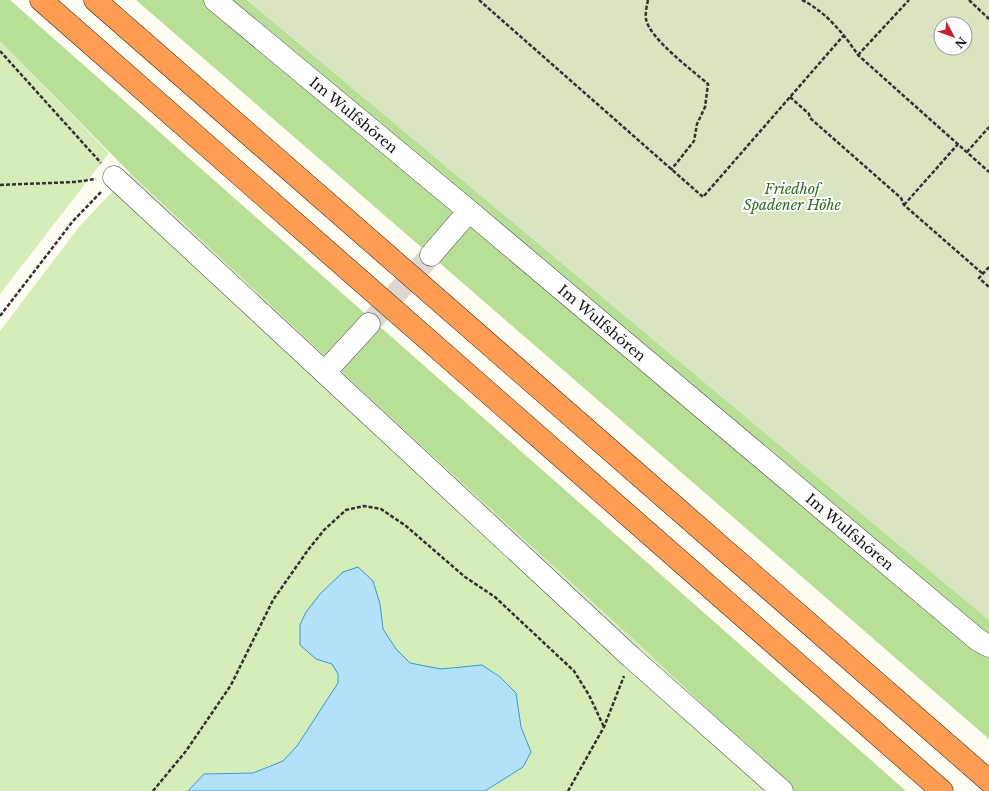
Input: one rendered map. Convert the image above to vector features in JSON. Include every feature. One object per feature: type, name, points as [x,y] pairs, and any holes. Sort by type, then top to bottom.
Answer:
[{"type":"highway","points":[[41,0],[942,791]]},
{"type":"highway","points":[[96,0],[989,781]]},
{"type":"lane","name":"Im Wulfshören","points":[[215,0],[978,640],[989,646]]},
{"type":"lane","points":[[114,178],[326,372],[631,657],[782,791]]},
{"type":"lane","points":[[431,255],[469,212]]},
{"type":"lane","points":[[326,372],[369,324]]},
{"type":"path","points":[[478,0],[703,197],[844,35]]},
{"type":"path","points":[[648,0],[646,19],[653,33],[667,50],[708,84],[705,107],[697,124],[694,142],[671,170]]},
{"type":"path","points":[[802,0],[812,5],[844,35],[858,55],[989,172]]},
{"type":"path","points":[[858,55],[909,0]]},
{"type":"path","points":[[969,0],[989,19]]},
{"type":"path","points":[[0,51],[114,178]]},
{"type":"path","points":[[790,97],[809,114],[810,118],[901,198],[904,205],[983,274]]},
{"type":"path","points":[[967,152],[989,127]]},
{"type":"path","points":[[904,205],[958,144]]},
{"type":"path","points":[[0,185],[74,182],[114,178]]},
{"type":"path","points":[[0,316],[73,221],[114,178]]},
{"type":"path","points":[[989,267],[979,278],[989,286]]},
{"type":"path","points":[[153,791],[186,751],[231,685],[273,600],[308,550],[324,530],[346,510],[364,506],[381,509],[406,526],[465,577],[495,597],[574,671],[589,695],[604,727]]},
{"type":"path","points":[[568,791],[604,727],[631,657]]},
{"type":"green space","points":[[0,0],[10,0],[906,791],[793,791],[643,648],[390,417],[130,173],[0,41]]},
{"type":"green space","points":[[136,0],[247,0],[989,620],[989,739]]},
{"type":"green space","name":"Friedhof Spadener Höhe","points":[[247,0],[989,0],[989,620]]},
{"type":"green space","points":[[0,41],[109,153],[0,294]]},
{"type":"green space","points":[[130,173],[390,417],[643,648],[793,791],[485,791],[523,767],[530,752],[521,728],[516,693],[500,677],[482,665],[441,669],[410,663],[396,649],[383,629],[380,604],[343,572],[320,594],[306,612],[316,659],[332,664],[338,674],[338,683],[297,746],[283,761],[253,773],[204,774],[188,791],[0,791],[0,331],[79,227]]},
{"type":"water","points":[[358,567],[373,581],[380,604],[383,629],[396,649],[410,663],[441,669],[482,665],[500,677],[516,693],[521,727],[531,752],[523,767],[485,791],[188,791],[204,774],[253,773],[283,761],[297,746],[338,683],[338,674],[332,664],[316,659],[300,645],[300,625],[306,612],[320,594],[343,572]]},
{"type":"tunnel","points":[[369,324],[431,255]]}]
